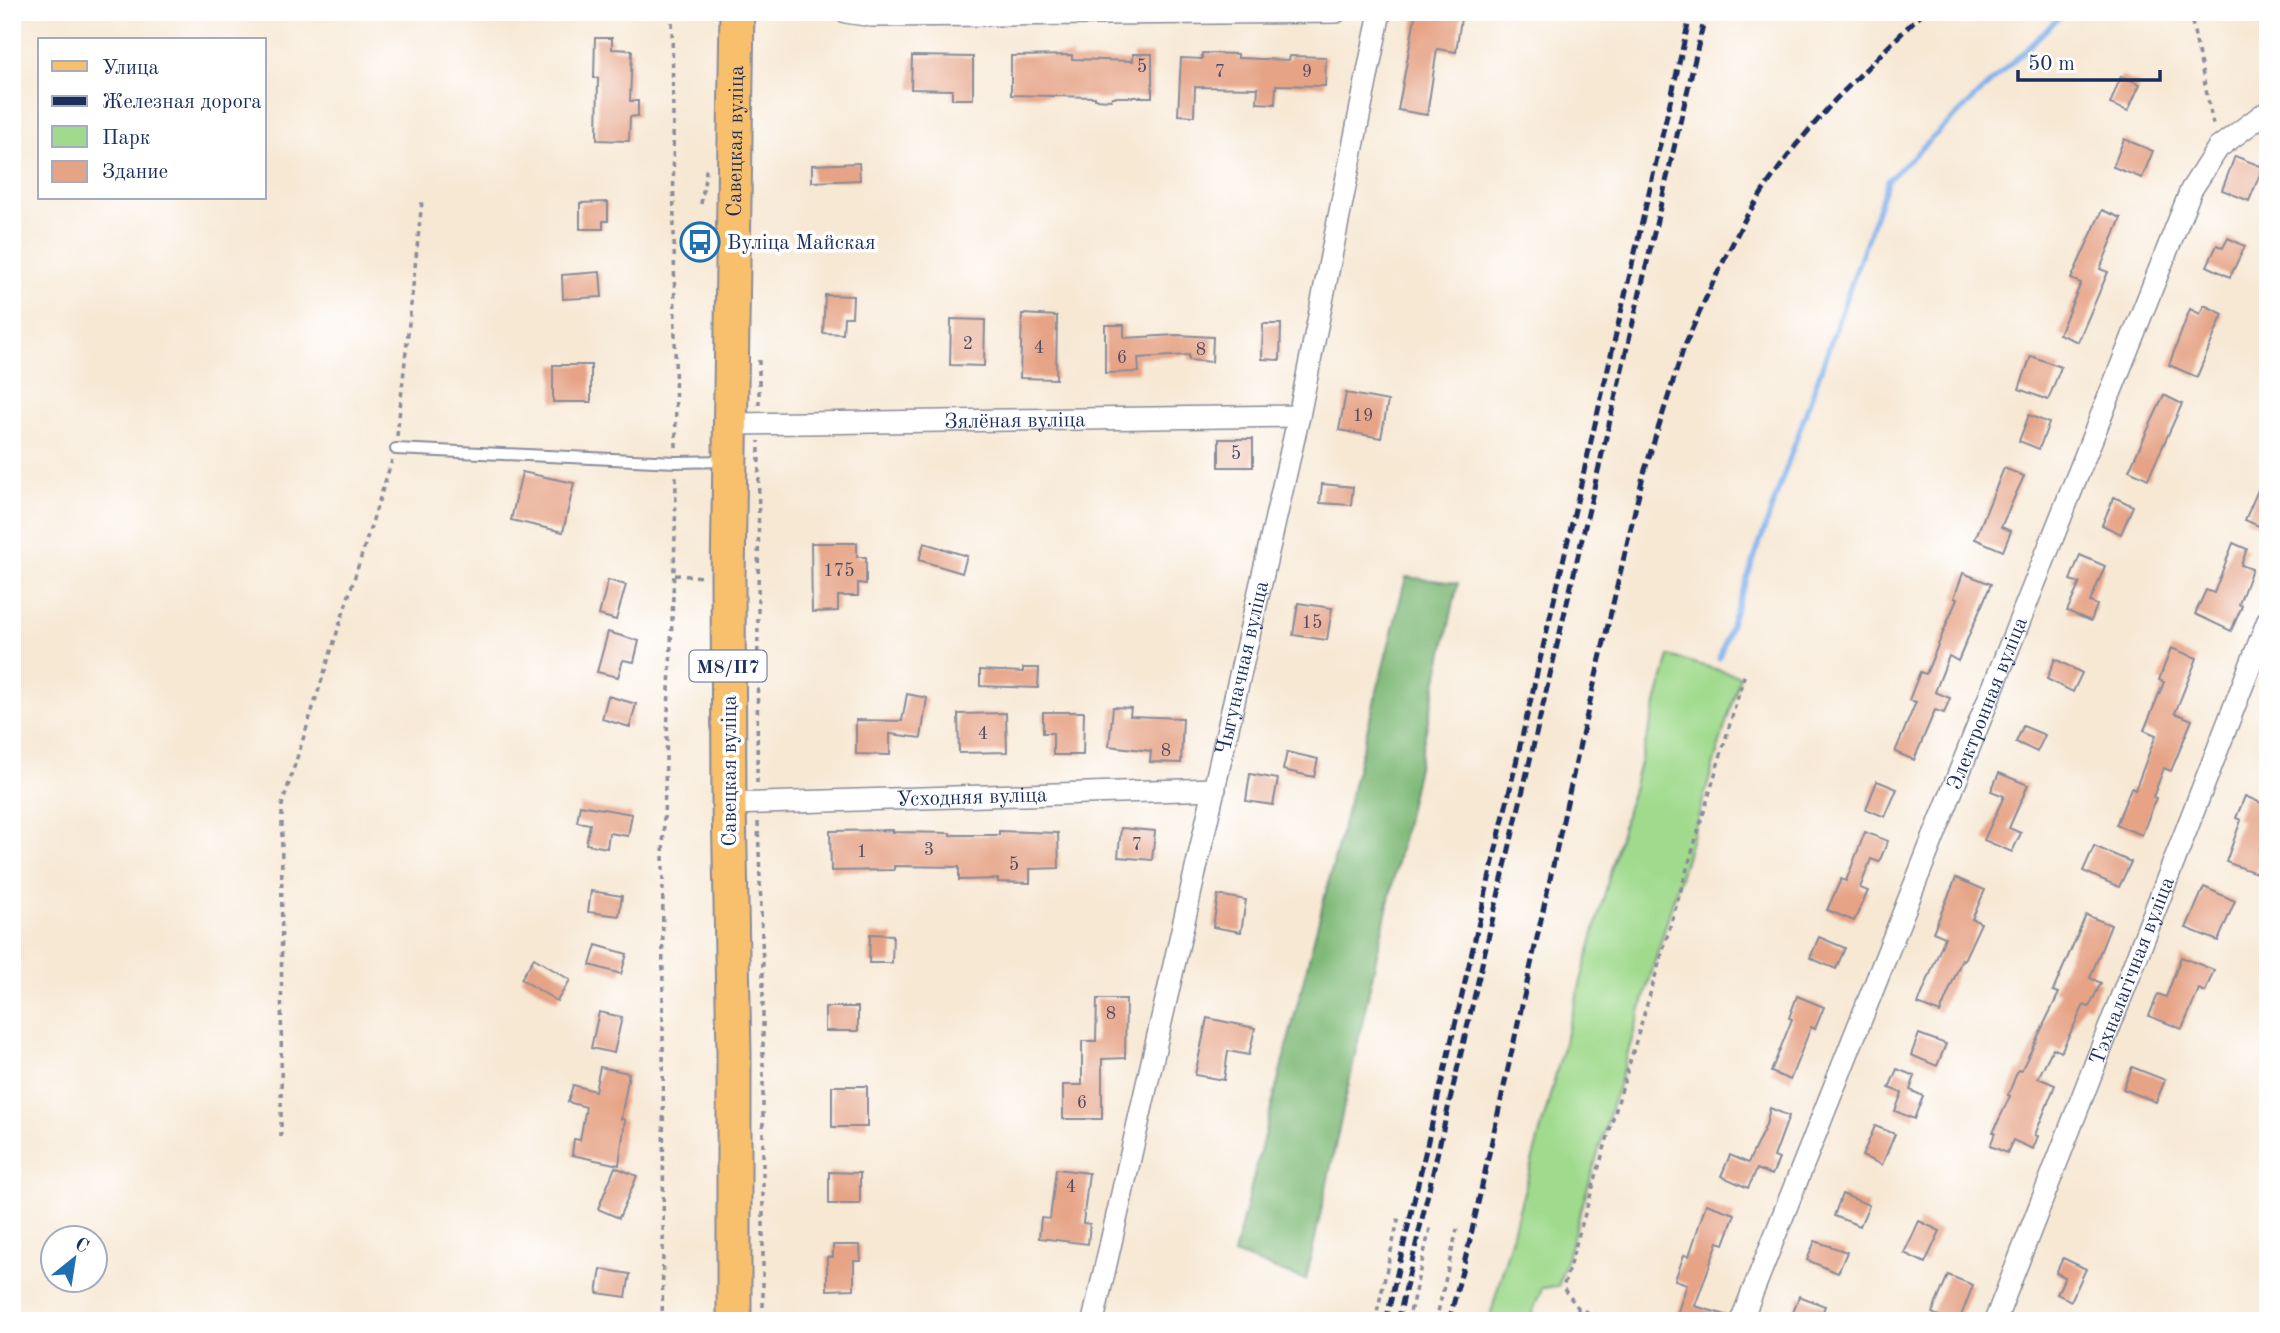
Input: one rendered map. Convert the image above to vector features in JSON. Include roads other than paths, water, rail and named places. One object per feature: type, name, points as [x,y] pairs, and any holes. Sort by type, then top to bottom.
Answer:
[{"type":"main road","name":"Савецкая вуліца","points":[[734,1321],[734,1054],[743,803],[730,461],[745,423],[737,12]]},
{"type":"street","points":[[846,12],[872,16],[1336,12]]},
{"type":"street","name":"Чыгуначная вуліца","points":[[1093,1321],[1299,416],[1380,12]]},
{"type":"street","name":"Электронная вуліца","points":[[1741,1321],[2191,190],[2218,148],[2268,113]]},
{"type":"street","name":"Зялёная вуліца","points":[[745,423],[1299,416]]},
{"type":"street","name":"Тэхналагічная вуліца","points":[[1995,1321],[2268,620]]},
{"type":"street","name":"Усходняя вуліца","points":[[743,803],[1215,789]]},
{"type":"lane","points":[[396,449],[676,462],[730,461]]},
{"type":"waterway","points":[[1719,658],[1888,180],[2065,12]]},
{"type":"railway","points":[[1386,1321],[1691,12]]},
{"type":"railway","points":[[1398,1321],[1706,12]]},
{"type":"railway","points":[[1449,1321],[1469,1244],[1580,744],[1643,476],[1684,347],[1746,217],[1769,182],[1796,145],[1835,100],[1923,12]]},
{"type":"place","name":"Вуліца Майская","points":[[700,242]]}]
